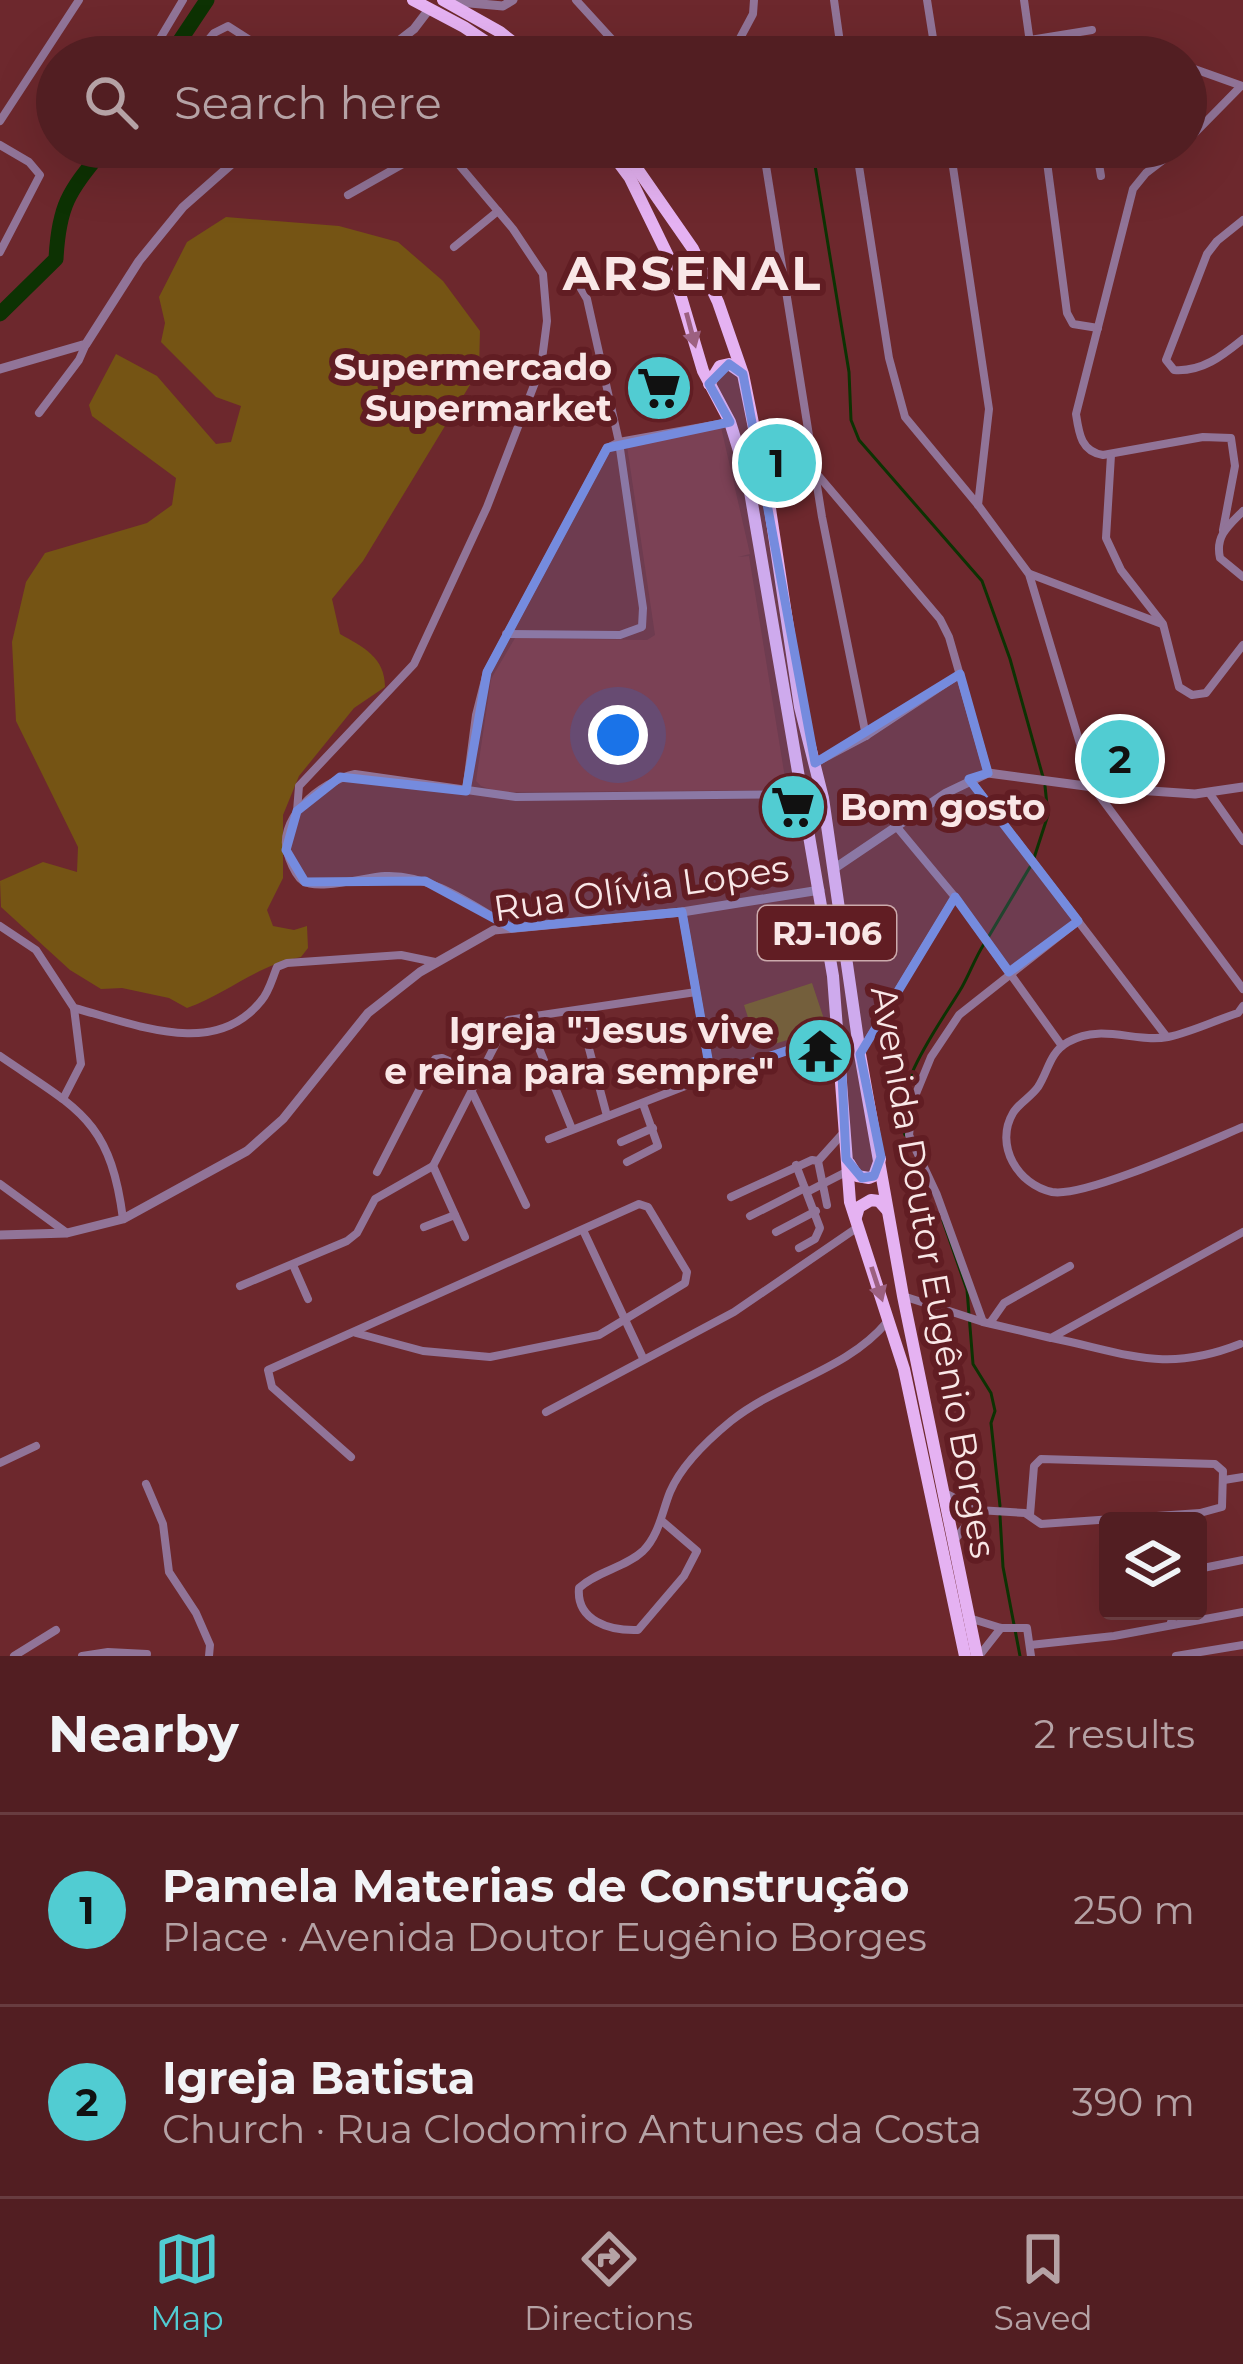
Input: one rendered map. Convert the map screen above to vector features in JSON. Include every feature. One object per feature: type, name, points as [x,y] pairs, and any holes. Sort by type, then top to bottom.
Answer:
[{"type":"highway","points":[[413,0],[440,3],[505,36]]},
{"type":"highway","points":[[440,3],[482,36]]},
{"type":"highway","name":"Avenida Doutor Eugênio Borges","points":[[623,168],[670,260],[710,384],[730,422],[748,480],[820,890],[840,1033],[846,1166],[856,1222],[904,1369],[965,1656]]},
{"type":"highway","name":"Avenida Doutor Eugênio Borges","points":[[637,168],[693,249],[743,374],[769,502],[800,707],[835,868],[860,1054],[903,1295],[978,1656]]},
{"type":"highway","points":[[710,384],[725,364],[743,374]]},
{"type":"highway","points":[[846,1166],[869,1178],[881,1157]]},
{"type":"highway","points":[[856,1222],[863,1203],[875,1199],[891,1216]]},
{"type":"street","points":[[55,36],[79,0]]},
{"type":"street","points":[[162,36],[183,0]]},
{"type":"street","points":[[576,0],[608,36]]},
{"type":"street","points":[[741,36],[753,14],[754,0]]},
{"type":"street","points":[[834,0],[839,36]]},
{"type":"street","points":[[926,0],[932,36]]},
{"type":"street","points":[[1024,0],[1029,36]]},
{"type":"street","points":[[405,36],[440,3],[508,3],[500,32]]},
{"type":"street","points":[[212,36],[233,27],[246,36]]},
{"type":"street","points":[[1055,36],[1092,30]]},
{"type":"street","points":[[0,121],[36,66]]},
{"type":"street","points":[[1207,74],[1242,87],[1207,121]]},
{"type":"street","points":[[0,145],[38,170],[40,178],[0,253]]},
{"type":"street","points":[[39,412],[79,360],[139,261],[183,207],[227,168]]},
{"type":"street","points":[[348,195],[396,168]]},
{"type":"street","points":[[297,811],[299,786],[414,664],[487,507],[537,382],[547,321],[543,274],[462,168]]},
{"type":"street","points":[[766,168],[814,471],[866,736]]},
{"type":"street","points":[[859,168],[897,400],[915,431],[979,505],[1029,574],[1093,787],[1243,989]]},
{"type":"street","points":[[953,168],[989,409],[979,505]]},
{"type":"street","points":[[1048,168],[1067,313],[1073,324],[1098,328]]},
{"type":"street","points":[[1100,168],[1101,176]]},
{"type":"street","points":[[1152,168],[1132,189],[1076,414],[1085,447],[1096,453],[1111,455],[1203,437],[1231,438],[1235,466],[1218,545],[1220,558],[1243,577]]},
{"type":"street","points":[[454,247],[498,211]]},
{"type":"street","points":[[1243,220],[1208,254],[1166,360],[1174,370],[1191,370],[1222,356],[1243,339]]},
{"type":"street","points":[[506,634],[620,635],[642,627],[620,442],[590,310],[573,275]]},
{"type":"street","points":[[0,369],[86,344]]},
{"type":"street","points":[[466,791],[482,686],[607,448],[730,422]]},
{"type":"street","points":[[1111,455],[1106,538],[1114,560],[1163,625],[1178,687],[1192,695],[1211,689],[1243,645]]},
{"type":"street","points":[[814,471],[940,620],[988,773]]},
{"type":"street","points":[[1223,530],[1243,511]]},
{"type":"street","points":[[1029,574],[1163,625]]},
{"type":"street","points":[[815,763],[866,736],[960,674]]},
{"type":"street","points":[[835,868],[895,825],[988,773],[1093,787],[1210,794],[1243,787]]},
{"type":"street","points":[[512,928],[425,881],[402,876],[321,885],[305,882],[286,850],[289,825],[297,811],[340,777],[366,775],[515,797],[803,794]]},
{"type":"street","points":[[970,779],[1167,1037]]},
{"type":"street","points":[[1210,794],[1243,841]]},
{"type":"street","points":[[895,825],[955,897],[1062,1046]]},
{"type":"street","name":"Rua Olívia Lopes","points":[[0,1235],[67,1233],[123,1219],[266,1137],[368,1013],[435,962],[494,930],[682,912],[820,890]]},
{"type":"street","points":[[860,1054],[955,897]]},
{"type":"street","points":[[682,912],[711,1076]]},
{"type":"street","points":[[982,1322],[937,1195],[909,1135],[910,1116],[921,1076],[959,1015],[1078,921]]},
{"type":"street","points":[[0,926],[36,950],[74,1008],[81,1064],[63,1099]]},
{"type":"street","points":[[74,1008],[166,1033],[199,1032],[234,1025],[247,1017],[264,998],[278,967],[287,963],[401,955],[435,962]]},
{"type":"street","points":[[239,1286],[347,1241],[357,1233],[375,1199],[433,1166],[508,1020],[696,992]]},
{"type":"street","points":[[1241,1009],[1167,1037],[1102,1033],[1062,1046],[1034,1092],[1013,1112],[1011,1162],[1039,1187],[1052,1192],[1082,1190],[1243,1126]]},
{"type":"street","points":[[580,1011],[607,1117]]},
{"type":"street","points":[[549,1138],[840,1033]]},
{"type":"street","points":[[534,1036],[572,1129]]},
{"type":"street","points":[[0,1056],[63,1099],[102,1138],[113,1162],[123,1219]]},
{"type":"street","points":[[377,1172],[435,1059],[481,1075]]},
{"type":"street","points":[[472,1091],[526,1205]]},
{"type":"street","points":[[627,1162],[656,1150],[658,1142],[643,1104]]},
{"type":"street","points":[[622,1142],[652,1128]]},
{"type":"street","points":[[731,1197],[796,1165],[818,1160],[845,1131]]},
{"type":"street","points":[[818,1160],[827,1205]]},
{"type":"street","points":[[796,1165],[816,1211],[819,1236],[799,1248]]},
{"type":"street","points":[[433,1166],[465,1237]]},
{"type":"street","points":[[750,1216],[846,1166]]},
{"type":"street","points":[[0,1184],[67,1233]]},
{"type":"street","points":[[351,1457],[280,1396],[266,1376],[277,1364],[644,1205],[687,1272],[686,1283],[599,1335],[473,1358],[423,1351],[356,1333]]},
{"type":"street","points":[[776,1232],[816,1211]]},
{"type":"street","points":[[424,1227],[455,1215]]},
{"type":"street","points":[[545,1412],[734,1312],[856,1222]]},
{"type":"street","points":[[584,1230],[643,1358]]},
{"type":"street","points":[[1051,1338],[1243,1232]]},
{"type":"street","points":[[293,1264],[308,1299]]},
{"type":"street","points":[[982,1322],[1004,1303],[1070,1266]]},
{"type":"street","points":[[903,1295],[982,1322],[1135,1358],[1170,1362],[1242,1343]]},
{"type":"street","points":[[662,1521],[697,1551],[684,1576],[638,1630],[623,1630],[588,1617],[578,1603],[578,1588],[643,1551],[662,1521],[676,1480],[722,1428],[750,1408],[861,1350],[889,1320]]},
{"type":"street","points":[[0,1463],[37,1446]]},
{"type":"street","points":[[942,1492],[978,1510],[1030,1515],[1041,1524],[1217,1511],[1222,1507],[1222,1468],[1215,1464],[1041,1459],[1034,1466],[1030,1515]]},
{"type":"street","points":[[1224,1480],[1243,1478]]},
{"type":"street","points":[[146,1484],[163,1524],[169,1572],[196,1613],[211,1645],[209,1656]]},
{"type":"street","points":[[952,1544],[978,1510]]},
{"type":"street","points":[[1207,1567],[1243,1560]]},
{"type":"street","points":[[1030,1645],[1243,1612]]},
{"type":"street","points":[[969,1618],[1029,1630],[1031,1656]]},
{"type":"street","points":[[1170,1625],[1172,1620]]},
{"type":"street","points":[[978,1656],[1010,1627]]},
{"type":"street","points":[[14,1656],[56,1630]]},
{"type":"street","points":[[1176,1656],[1243,1645]]},
{"type":"street","points":[[82,1656],[147,1654]]},
{"type":"highlighted area","points":[[729,364],[743,374],[815,763],[960,674],[988,773],[969,779],[1078,921],[1009,972],[955,897],[860,1054],[881,1157],[874,1176],[862,1178],[846,1159],[840,1033],[711,1076],[682,912],[512,928],[425,881],[305,882],[286,850],[297,811],[340,777],[466,791],[487,672],[607,448],[730,422],[709,384]]},
{"type":"shaded area","points":[[226,217],[339,226],[398,242],[443,281],[480,331],[479,370],[363,561],[332,599],[340,634],[377,660],[385,687],[354,708],[299,776],[283,815],[283,878],[267,910],[273,926],[294,930],[307,926],[308,948],[301,957],[187,1008],[169,998],[122,988],[101,989],[70,970],[1,907],[0,881],[43,862],[77,872],[78,847],[16,721],[12,642],[26,582],[45,553],[147,523],[172,505],[176,478],[92,416],[89,405],[116,354],[157,376],[216,444],[231,442],[241,406],[216,397],[161,342],[165,323],[159,297],[187,242]]},
{"type":"shaded area","points":[[721,427],[750,554],[738,557],[749,556],[787,790],[498,792],[481,786],[476,781],[491,679],[515,638],[647,640],[655,635],[627,446]]},
{"type":"shaded area","points":[[812,983],[827,1028],[758,1049],[744,1005]]},
{"type":"waterway","points":[[183,36],[207,0]]},
{"type":"waterway","points":[[0,314],[56,259],[68,198],[88,168]]},
{"type":"waterway","points":[[815,168],[849,372],[851,420],[859,440],[982,581],[1043,777]]},
{"type":"waterway","points":[[1034,858],[1048,815],[1045,786]]},
{"type":"waterway","points":[[989,936],[1030,867]]},
{"type":"waterway","points":[[905,1135],[901,1118],[910,1079],[984,944]]},
{"type":"waterway","points":[[943,1221],[967,1290],[973,1364],[991,1393],[995,1411],[991,1423],[1000,1506]]},
{"type":"waterway","points":[[1000,1516],[1003,1567],[1020,1656]]},
{"type":"place","name":"Supermercado Supermarket","points":[[659,388]]},
{"type":"place","name":"Pamela Materias de Construção","points":[[777,463]]},
{"type":"place","name":"Igreja Batista","points":[[1120,759]]},
{"type":"place","name":"Bom gosto","points":[[793,807]]},
{"type":"place","name":"Igreja \"Jesus vive e reina para sempre\"","points":[[820,1051]]},
{"type":"district","name":"ARSENAL","points":[[693,273]]}]
